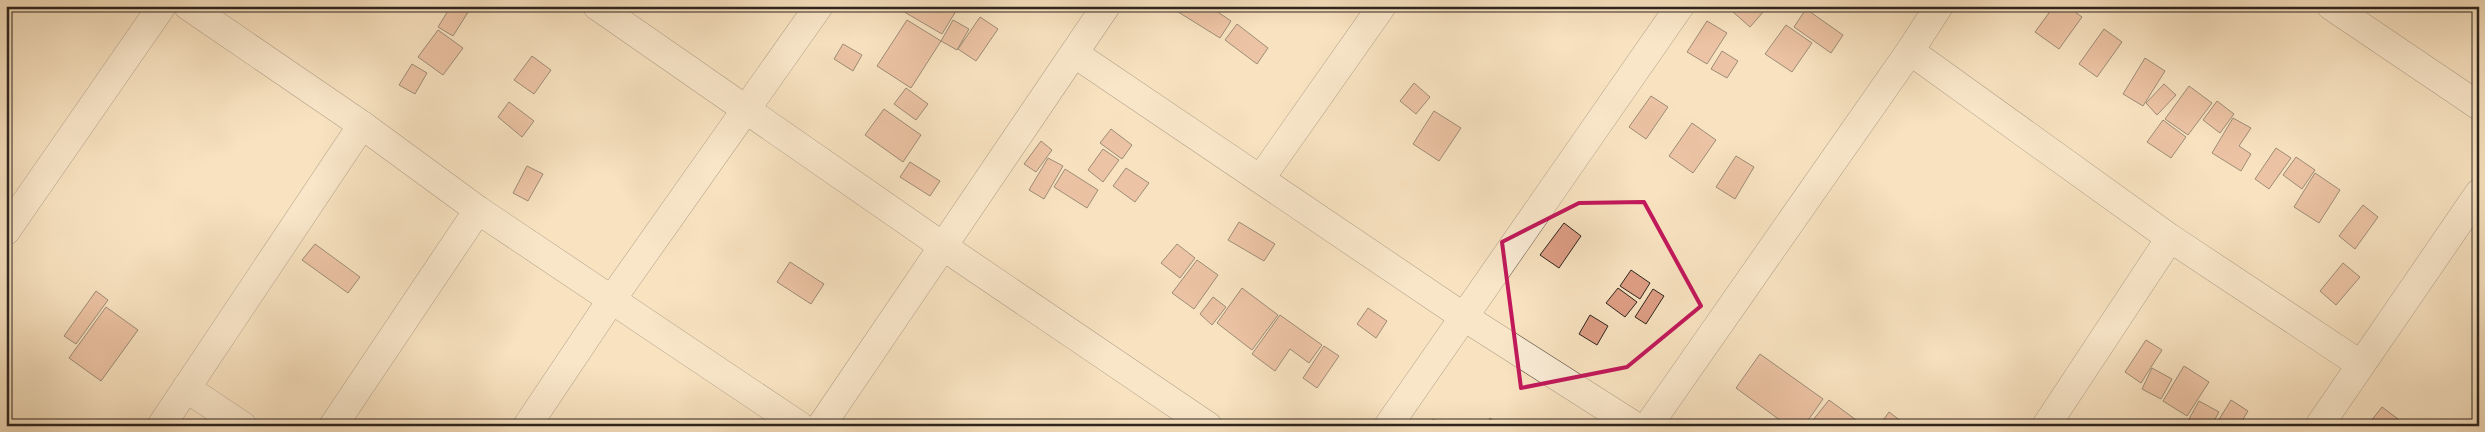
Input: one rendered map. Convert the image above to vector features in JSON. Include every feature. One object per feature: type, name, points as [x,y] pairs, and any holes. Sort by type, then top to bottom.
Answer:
[{"type":"street","points":[[6,231],[162,6]]},
{"type":"street","points":[[188,6],[362,125],[478,210],[800,426]]},
{"type":"street","points":[[597,6],[1208,426]]},
{"type":"street","points":[[527,426],[612,299],[819,6]]},
{"type":"street","points":[[821,426],[1106,6]]},
{"type":"street","points":[[1261,178],[1382,6]]},
{"type":"street","points":[[1388,426],[1680,6]]},
{"type":"street","points":[[1648,426],[1910,51],[1939,6]]},
{"type":"street","points":[[2331,6],[2479,106]]},
{"type":"street","points":[[1910,51],[2170,238],[2360,364]]},
{"type":"street","points":[[1075,54],[1464,317],[1635,426]]},
{"type":"street","points":[[161,426],[362,125]]},
{"type":"street","points":[[2319,426],[2479,193]]},
{"type":"street","points":[[333,426],[478,210]]},
{"type":"street","points":[[2046,426],[2170,238]]},
{"type":"street","points":[[186,388],[243,426]]},
{"type":"highlighted area","points":[[1644,202],[1701,306],[1627,367],[1521,388],[1502,242],[1579,203]]},
{"type":"building","points":[[451,6],[465,6],[470,9],[453,36],[438,27]]},
{"type":"building","points":[[894,6],[959,6],[942,34]]},
{"type":"building","points":[[1177,6],[1209,6],[1231,21],[1220,38],[1175,10]]},
{"type":"building","points":[[1738,6],[1758,6],[1764,11],[1750,27],[1733,12]]},
{"type":"building","points":[[2054,6],[2067,6],[2082,17],[2059,49],[2035,32]]},
{"type":"building","points":[[1806,9],[1843,35],[1831,53],[1794,27]]},
{"type":"building","points":[[980,17],[998,29],[976,61],[958,49]]},
{"type":"building","points":[[907,20],[941,41],[911,88],[877,66]]},
{"type":"building","points":[[953,20],[969,29],[957,50],[941,41]]},
{"type":"building","points":[[1707,21],[1727,33],[1707,64],[1687,52]]},
{"type":"building","points":[[1237,24],[1268,48],[1257,64],[1225,40]]},
{"type":"building","points":[[1786,25],[1812,43],[1792,72],[1765,54]]},
{"type":"building","points":[[2104,29],[2122,42],[2097,77],[2079,64]]},
{"type":"building","points":[[438,30],[463,48],[443,75],[418,57]]},
{"type":"building","points":[[843,44],[862,55],[853,71],[834,59]]},
{"type":"building","points":[[1722,51],[1738,61],[1727,78],[1711,69]]},
{"type":"building","points":[[532,56],[551,70],[534,94],[514,80]]},
{"type":"building","points":[[2145,58],[2165,71],[2143,106],[2123,94]]},
{"type":"building","points":[[412,64],[427,73],[415,94],[399,85]]},
{"type":"building","points":[[1414,83],[1430,97],[1416,114],[1400,101]]},
{"type":"building","points":[[2164,84],[2176,95],[2157,115],[2146,103]]},
{"type":"building","points":[[2189,86],[2212,103],[2188,135],[2165,119]]},
{"type":"building","points":[[906,88],[928,104],[916,120],[894,104]]},
{"type":"building","points":[[1651,96],[1668,107],[1646,139],[1629,127]]},
{"type":"building","points":[[2217,101],[2234,114],[2220,133],[2203,120]]},
{"type":"building","points":[[509,102],[534,121],[522,137],[498,117]]},
{"type":"building","points":[[884,109],[921,135],[903,162],[865,135]]},
{"type":"building","points":[[1434,111],[1461,128],[1439,161],[1413,144]]},
{"type":"building","points":[[2233,118],[2251,128],[2239,146],[2251,154],[2241,171],[2212,153]]},
{"type":"building","points":[[2163,120],[2186,137],[2171,158],[2147,142]]},
{"type":"building","points":[[1692,123],[1716,140],[1693,173],[1669,156]]},
{"type":"building","points":[[1111,129],[1132,145],[1122,159],[1100,143]]},
{"type":"building","points":[[1041,141],[1052,150],[1036,172],[1024,164]]},
{"type":"building","points":[[2276,148],[2291,158],[2269,189],[2255,179]]},
{"type":"building","points":[[1103,149],[1119,160],[1103,182],[1088,170]]},
{"type":"building","points":[[1736,156],[1754,167],[1735,199],[1716,187]]},
{"type":"building","points":[[2296,157],[2315,170],[2302,189],[2283,175]]},
{"type":"building","points":[[1048,158],[1063,166],[1044,199],[1029,190]]},
{"type":"building","points":[[910,162],[940,181],[930,196],[900,177]]},
{"type":"building","points":[[527,166],[543,174],[528,201],[513,193]]},
{"type":"building","points":[[1126,168],[1149,183],[1135,202],[1113,186]]},
{"type":"building","points":[[1065,169],[1098,190],[1087,208],[1054,187]]},
{"type":"building","points":[[2315,173],[2340,190],[2319,223],[2294,207]]},
{"type":"building","points":[[2363,205],[2378,217],[2355,249],[2339,236]]},
{"type":"building","points":[[1239,222],[1275,244],[1264,261],[1228,240]]},
{"type":"building","points":[[1564,223],[1581,236],[1559,268],[1540,255]]},
{"type":"building","points":[[315,244],[360,277],[348,293],[302,260]]},
{"type":"building","points":[[1177,244],[1195,258],[1180,278],[1161,263]]},
{"type":"building","points":[[1197,260],[1218,275],[1194,309],[1172,293]]},
{"type":"building","points":[[790,262],[824,284],[811,304],[777,282]]},
{"type":"building","points":[[2343,263],[2360,277],[2336,305],[2320,291]]},
{"type":"building","points":[[1631,270],[1650,283],[1640,299],[1620,286]]},
{"type":"building","points":[[1242,288],[1278,315],[1252,350],[1217,323]]},
{"type":"building","points":[[1618,288],[1637,302],[1625,317],[1606,303]]},
{"type":"building","points":[[1653,289],[1664,296],[1646,324],[1635,317]]},
{"type":"building","points":[[96,291],[108,300],[76,344],[64,336]]},
{"type":"building","points":[[1213,297],[1226,307],[1212,325],[1200,314]]},
{"type":"building","points":[[106,307],[138,330],[101,381],[69,358]]},
{"type":"building","points":[[1368,308],[1387,321],[1376,338],[1357,324]]},
{"type":"building","points":[[1280,315],[1322,345],[1309,363],[1290,349],[1275,371],[1252,354]]},
{"type":"building","points":[[1590,315],[1608,326],[1597,345],[1579,334]]},
{"type":"building","points":[[2146,340],[2162,350],[2141,383],[2125,372]]},
{"type":"building","points":[[1324,346],[1339,356],[1317,388],[1303,378]]},
{"type":"building","points":[[1760,354],[1823,399],[1804,426],[1788,426],[1736,388]]},
{"type":"building","points":[[2184,366],[2209,382],[2187,416],[2163,401]]},
{"type":"building","points":[[2152,368],[2172,379],[2161,399],[2142,389]]},
{"type":"building","points":[[1829,400],[1863,426],[1821,426],[1813,420]]},
{"type":"building","points":[[2231,400],[2248,411],[2239,426],[2215,426]]},
{"type":"building","points":[[2199,401],[2219,412],[2211,426],[2197,426],[2188,421]]},
{"type":"building","points":[[2382,407],[2398,419],[2393,426],[2367,426]]},
{"type":"building","points":[[1889,412],[1906,425],[1906,426],[1879,426]]},
{"type":"building","points":[[1490,418],[1500,426],[1485,426]]},
{"type":"building","points":[[1433,419],[1447,426],[1429,426]]}]
